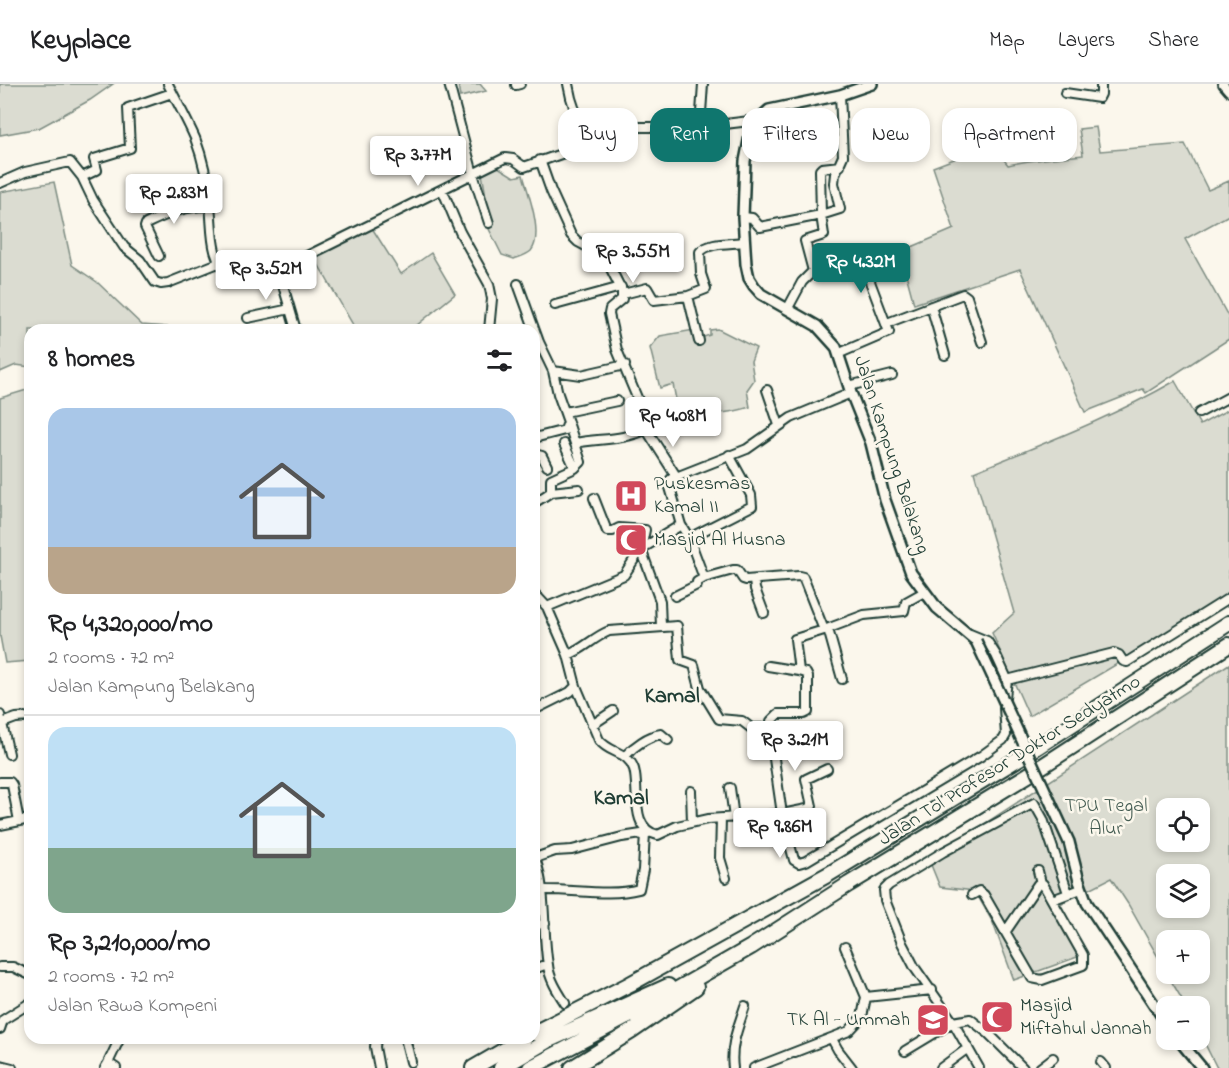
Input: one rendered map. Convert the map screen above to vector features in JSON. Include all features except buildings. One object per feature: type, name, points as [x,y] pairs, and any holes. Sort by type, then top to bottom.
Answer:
[{"type":"highway","name":"Jalan Tol Profesor Doktor Sedyatmo","points":[[540,1030],[639,979],[829,874],[1026,754],[1229,623]]},
{"type":"highway","name":"Jalan Tol Profesor Doktor Sedyatmo","points":[[530,1068],[653,1003],[751,947],[849,884],[1041,768],[1229,645]]},
{"type":"highway","points":[[572,1068],[668,1008],[751,947]]},
{"type":"highway","points":[[501,1068],[566,1031],[725,962]]},
{"type":"highway","points":[[473,1068],[515,1044]]},
{"type":"street","points":[[168,84],[195,138],[210,206],[216,252],[230,274],[237,277],[278,267],[307,256],[505,158],[513,159],[523,167],[558,154]]},
{"type":"street","points":[[448,84],[489,223]]},
{"type":"street","points":[[568,84],[574,108]]},
{"type":"street","points":[[701,108],[703,84]]},
{"type":"street","points":[[778,108],[840,95],[872,84]]},
{"type":"street","points":[[1065,93],[1099,98],[1101,84]]},
{"type":"street","points":[[1223,84],[1229,91]]},
{"type":"street","points":[[82,177],[97,171],[94,159],[130,148],[129,108],[172,93]]},
{"type":"street","points":[[742,217],[752,218],[760,227],[840,209],[834,183],[835,174],[843,156],[840,95]]},
{"type":"street","points":[[540,160],[571,235],[578,242],[603,257],[612,269],[622,291],[621,301],[610,309],[609,314],[617,350],[625,365],[647,429],[676,476]]},
{"type":"street","points":[[0,183],[25,172],[68,162],[82,177],[93,200],[124,247],[140,260],[155,282],[168,283],[221,262]]},
{"type":"street","name":"Jalan Kampung Belakang","points":[[745,162],[742,217],[746,264],[754,286],[761,294],[817,326],[840,353],[850,389],[871,444],[897,539],[910,573],[943,614],[976,641],[1069,842],[1080,885]]},
{"type":"street","points":[[788,309],[802,282],[813,271],[805,242],[824,235],[820,170],[840,166]]},
{"type":"street","points":[[442,189],[460,232],[489,284],[492,299],[490,324]]},
{"type":"street","points":[[159,256],[145,227],[146,224],[177,209],[210,206]]},
{"type":"street","points":[[555,305],[647,288],[652,300],[688,296],[706,288],[702,274],[701,250],[712,245],[744,242]]},
{"type":"street","points":[[840,353],[887,334],[889,331],[860,255]]},
{"type":"street","points":[[278,267],[294,324]]},
{"type":"street","points":[[518,284],[531,324]]},
{"type":"street","points":[[887,323],[965,294],[982,342]]},
{"type":"street","points":[[688,296],[699,341]]},
{"type":"street","points":[[931,306],[945,355]]},
{"type":"street","points":[[248,318],[290,309]]},
{"type":"street","points":[[540,347],[554,370],[558,394],[581,460],[575,468],[551,479],[551,492]]},
{"type":"street","points":[[554,370],[581,375],[625,365]]},
{"type":"street","points":[[704,578],[681,525],[669,484],[671,479],[757,443],[779,425],[850,389],[892,375]]},
{"type":"street","points":[[767,390],[779,425]]},
{"type":"street","points":[[1199,413],[1229,397]]},
{"type":"street","points":[[565,412],[617,401]]},
{"type":"street","points":[[540,437],[564,431],[569,425]]},
{"type":"street","points":[[575,444],[600,439],[626,438],[647,429]]},
{"type":"street","points":[[564,444],[575,468]]},
{"type":"street","points":[[688,538],[752,506],[753,499],[729,455]]},
{"type":"street","points":[[540,456],[547,466]]},
{"type":"street","points":[[540,499],[551,492],[579,489]]},
{"type":"street","points":[[547,608],[624,575],[641,549],[645,530],[620,528],[607,531],[594,498]]},
{"type":"street","points":[[641,549],[681,525]]},
{"type":"street","points":[[641,549],[660,601],[661,627]]},
{"type":"street","points":[[675,596],[698,585],[697,582],[704,578],[734,570],[737,570],[745,580],[803,577],[826,629],[842,679]]},
{"type":"street","points":[[754,580],[764,613]]},
{"type":"street","points":[[799,671],[795,639],[864,615],[904,611],[907,602],[924,592]]},
{"type":"street","points":[[1007,679],[1114,653],[1119,655],[1123,662],[1127,662],[1229,598]]},
{"type":"street","points":[[540,600],[547,608],[568,655],[576,686],[592,725],[605,748],[626,756],[635,772],[639,816],[647,833],[639,889],[619,892],[567,889],[542,891]]},
{"type":"street","points":[[568,655],[581,650],[602,633],[609,631],[676,626],[680,660],[694,665],[700,688],[719,719],[742,721],[752,728],[771,728]]},
{"type":"street","points":[[768,666],[799,671],[806,673],[808,677],[808,712],[775,715],[771,720],[782,814],[794,860],[806,861],[981,756],[1003,740],[1006,735],[1004,708],[1007,679],[987,641],[968,633]]},
{"type":"street","points":[[540,707],[570,692],[576,686]]},
{"type":"street","points":[[592,725],[613,711]]},
{"type":"street","points":[[9,754],[1,721],[24,717]]},
{"type":"street","points":[[626,756],[639,744],[657,735],[662,734],[668,740]]},
{"type":"street","points":[[540,855],[572,850],[622,837],[647,833],[662,834],[677,826],[692,822],[782,814],[807,809],[812,807],[806,779],[827,769]]},
{"type":"street","points":[[0,782],[10,782],[12,785],[19,821]]},
{"type":"street","points":[[730,788],[734,818]]},
{"type":"street","points":[[691,791],[692,822]]},
{"type":"street","points":[[979,1068],[953,1022],[915,968],[902,943],[883,893],[889,885],[943,852],[1034,803],[1043,819],[1068,893]]},
{"type":"street","points":[[721,819],[720,858],[726,878]]},
{"type":"street","points":[[0,825],[24,820]]},
{"type":"street","points":[[972,895],[979,891],[984,895],[1032,978],[1042,980],[1083,965],[1083,955],[1041,883],[1038,871]]},
{"type":"street","points":[[540,882],[547,964],[565,1003]]},
{"type":"street","points":[[1006,931],[1036,885],[1041,883]]},
{"type":"street","points":[[1052,900],[1080,885],[1087,903],[1156,1007]]},
{"type":"street","points":[[540,924],[545,923]]},
{"type":"street","points":[[754,1068],[849,1032],[862,1017],[866,997],[845,947]]},
{"type":"street","points":[[540,967],[547,964]]},
{"type":"street","points":[[0,967],[14,967],[24,972]]},
{"type":"street","points":[[866,997],[932,990]]},
{"type":"street","points":[[0,1029],[3,1020],[8,1015],[24,1006]]},
{"type":"street","points":[[733,1068],[731,1054],[733,1042],[745,1006]]},
{"type":"street","points":[[905,1051],[953,1022],[973,1020],[1023,1068]]},
{"type":"street","points":[[832,1039],[852,1068]]},
{"type":"street","points":[[116,1068],[106,1066],[117,1044]]},
{"type":"street","points":[[375,1044],[379,1068]]},
{"type":"street","points":[[406,1044],[411,1062]]},
{"type":"street","points":[[941,1068],[968,1048]]},
{"type":"street","points":[[1188,1050],[1203,1068]]},
{"type":"street","points":[[1040,1068],[1053,1058]]},
{"type":"street","points":[[0,1065],[12,1068]]},
{"type":"green space","points":[[0,84],[113,84],[90,100],[39,128],[0,135]]},
{"type":"green space","points":[[458,84],[480,84],[486,91],[460,97]]},
{"type":"green space","points":[[1096,127],[1100,151],[1185,144],[1208,190],[1229,181],[1229,215],[1185,239],[1229,318],[1229,339],[1146,393],[1143,389],[1085,412],[1020,269],[914,304],[900,252],[954,229],[933,167],[946,162],[1006,162],[1008,165],[1025,162],[1077,162],[1077,156],[1083,155],[1079,129]]},
{"type":"green space","points":[[498,167],[514,177],[523,175],[536,225],[535,244],[531,251],[514,259],[502,255],[486,223],[482,174]]},
{"type":"green space","points":[[54,182],[72,265],[97,282],[141,324],[24,324],[24,366],[16,365],[0,372],[0,192]]},
{"type":"green space","points":[[372,228],[401,274],[431,253],[455,294],[418,324],[353,324],[314,257]]},
{"type":"green space","points":[[718,329],[756,348],[751,361],[754,380],[747,390],[750,407],[717,413],[684,408],[673,413],[670,404],[676,400],[673,384],[660,388],[650,348],[660,336],[694,330],[697,339],[710,335],[710,330]]},
{"type":"green space","points":[[1175,381],[1200,425],[1229,409],[1229,598],[1029,716],[992,633],[1014,613],[974,472],[1101,419]]},
{"type":"green space","points":[[24,391],[24,661],[5,663],[0,636],[0,398]]},
{"type":"green space","name":"TPU Tegal Alur","points":[[1229,664],[1229,1068],[1217,1068],[1208,1050],[1210,1050],[1210,996],[1180,996],[1173,984],[1210,984],[1210,930],[1156,930],[1156,954],[1111,878],[1060,904],[1080,956],[1014,980],[993,923],[975,891],[940,887],[929,860]]},
{"type":"place","name":"Puskesmas Kamal II","points":[[631,496]]},
{"type":"place","name":"Masjid Al Husna","points":[[631,540]]},
{"type":"place","name":"Masjid Miftahul Jannah","points":[[997,1017]]},
{"type":"place","name":"TK Al - Ummah","points":[[933,1020]]},
{"type":"district","name":"Kamal","points":[[672,697]]},
{"type":"district","name":"Kamal","points":[[621,799]]}]
